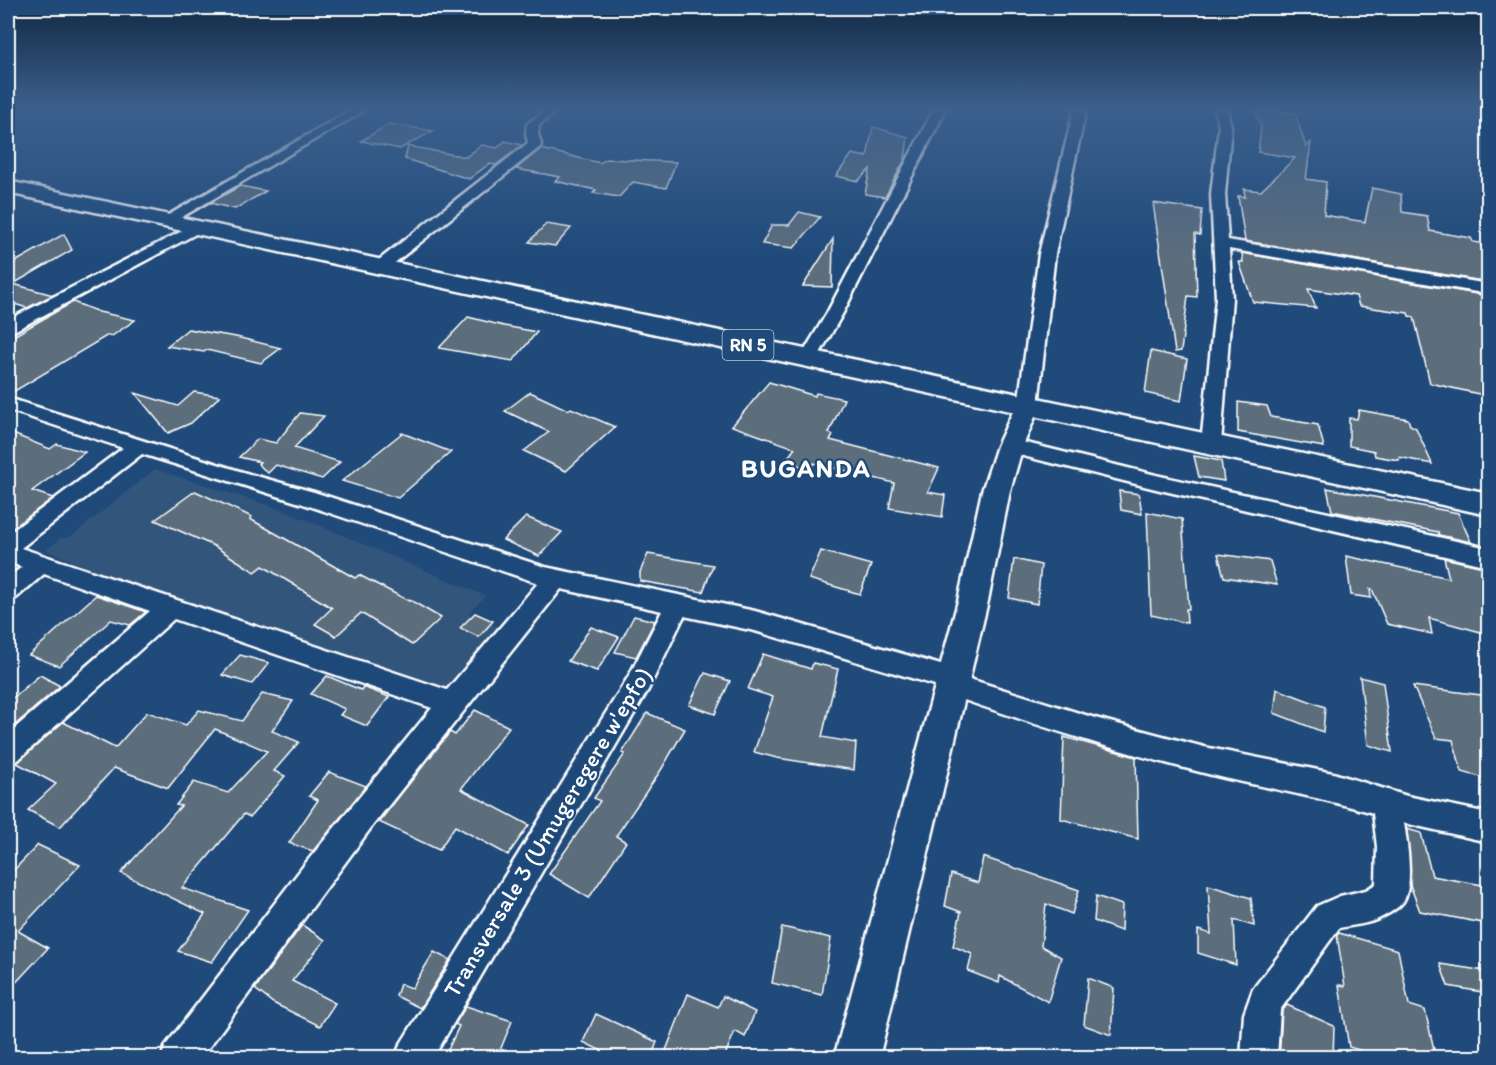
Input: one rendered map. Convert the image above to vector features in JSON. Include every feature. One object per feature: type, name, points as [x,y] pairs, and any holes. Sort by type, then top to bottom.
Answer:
[{"type":"main road","name":"RN 5","points":[[8,186],[1488,504]]},
{"type":"street","points":[[165,221],[274,159]]},
{"type":"street","points":[[381,266],[516,159]]},
{"type":"street","points":[[809,358],[835,313],[914,159]]},
{"type":"street","points":[[856,1058],[973,601],[996,491],[1010,446],[1029,405],[1047,254],[1069,159]]},
{"type":"street","points":[[1211,444],[1224,298],[1218,194],[1222,159]]},
{"type":"street","points":[[8,327],[198,227]]},
{"type":"street","points":[[1221,243],[1488,289]]},
{"type":"street","points":[[8,404],[306,497],[555,579],[755,621],[951,681],[1106,733],[1204,760],[1333,787],[1384,803],[1488,828]]},
{"type":"street","points":[[8,546],[139,446]]},
{"type":"street","points":[[1010,446],[1160,483],[1488,557]]},
{"type":"street","points":[[8,553],[451,703]]},
{"type":"street","points":[[8,591],[40,565]]},
{"type":"street","points":[[179,1058],[250,958],[451,703],[555,579]]},
{"type":"street","name":"Transversale 3 (Umugeregere w'epfo)","points":[[412,1058],[639,682],[678,604]]},
{"type":"street","points":[[8,751],[170,608]]},
{"type":"street","points":[[1259,1058],[1261,1014],[1265,1001],[1328,917],[1373,905],[1391,892],[1394,870],[1389,816],[1384,803]]},
{"type":"shaded area","points":[[155,469],[283,510],[486,596],[468,613],[505,630],[439,699],[237,630],[46,550],[61,538],[69,538]]},
{"type":"building","points":[[405,159],[504,159],[496,165],[489,164],[469,179]]},
{"type":"building","points":[[529,159],[582,159],[600,163],[606,159],[676,162],[666,188],[633,182],[619,197],[593,193],[596,190],[555,181],[560,177],[516,169]]},
{"type":"building","points":[[849,159],[905,159],[885,197],[865,194],[870,169],[858,181],[836,176]]},
{"type":"building","points":[[1294,159],[1309,159],[1306,179],[1326,182],[1324,215],[1365,222],[1372,188],[1401,194],[1402,212],[1427,216],[1430,231],[1471,238],[1473,242],[1480,243],[1484,251],[1488,252],[1488,282],[1245,241],[1238,196],[1245,197],[1244,189],[1261,191]]},
{"type":"building","points":[[240,186],[266,191],[235,209],[210,203]]},
{"type":"building","points":[[1153,203],[1202,210],[1200,235],[1195,234],[1197,297],[1188,296],[1181,351],[1175,352]]},
{"type":"building","points":[[799,212],[820,217],[794,248],[762,244],[772,225],[789,225]]},
{"type":"building","points":[[546,224],[571,228],[555,246],[529,242]]},
{"type":"building","points":[[64,234],[72,250],[13,284],[53,295],[27,308],[8,302],[8,266]]},
{"type":"building","points":[[833,239],[832,287],[803,286]]},
{"type":"building","points":[[1242,253],[1488,296],[1488,396],[1430,383],[1414,317],[1409,316],[1408,313],[1359,306],[1356,296],[1308,289],[1316,308],[1253,302],[1239,262],[1243,262]]},
{"type":"building","points":[[73,302],[99,312],[135,320],[112,336],[108,335],[8,395],[8,339]]},
{"type":"building","points":[[468,317],[537,332],[513,361],[439,348]]},
{"type":"building","points":[[188,329],[281,348],[261,363],[207,350],[204,352],[167,346]]},
{"type":"building","points":[[1151,351],[1187,359],[1181,401],[1145,393]]},
{"type":"building","points":[[769,382],[815,396],[816,393],[844,399],[829,433],[833,435],[830,440],[939,468],[928,492],[945,495],[942,517],[889,508],[894,483],[814,463],[810,469],[785,461],[795,448],[732,426]]},
{"type":"building","points":[[194,392],[220,396],[191,423],[168,433],[135,393],[178,406]]},
{"type":"building","points":[[530,392],[568,410],[571,408],[615,427],[566,471],[524,451],[549,432],[505,411]]},
{"type":"building","points":[[1238,402],[1267,406],[1271,417],[1318,425],[1324,447],[1238,432]]},
{"type":"building","points":[[1359,410],[1408,419],[1410,425],[1416,428],[1432,464],[1399,457],[1399,460],[1375,456],[1374,451],[1349,446],[1349,418],[1357,419]]},
{"type":"building","points":[[300,413],[324,416],[294,448],[340,462],[322,479],[276,465],[268,473],[258,464],[260,462],[239,457],[258,439],[276,443]]},
{"type":"building","points":[[8,432],[50,449],[57,444],[85,452],[32,491],[53,498],[8,532]]},
{"type":"building","points":[[402,433],[451,452],[398,498],[342,481]]},
{"type":"building","points":[[1194,456],[1221,461],[1224,481],[1199,477]]},
{"type":"building","points":[[1327,488],[1458,513],[1471,542],[1439,535],[1438,532],[1332,511]]},
{"type":"building","points":[[195,491],[252,517],[250,519],[355,578],[359,575],[441,618],[412,645],[361,613],[336,636],[315,624],[332,608],[263,566],[255,572],[214,546],[155,520]]},
{"type":"building","points":[[1119,491],[1139,494],[1142,514],[1121,510]]},
{"type":"building","points":[[1147,512],[1182,519],[1189,609],[1186,609],[1187,623],[1151,615]]},
{"type":"building","points":[[526,517],[562,532],[539,556],[503,540]]},
{"type":"building","points":[[821,551],[871,565],[860,594],[809,579]]},
{"type":"building","points":[[648,554],[713,565],[703,592],[640,581],[640,572]]},
{"type":"building","points":[[1218,554],[1270,561],[1277,585],[1224,577]]},
{"type":"building","points":[[1346,556],[1449,578],[1444,558],[1488,568],[1488,634],[1429,618],[1432,634],[1387,624],[1372,589],[1370,589],[1371,598],[1351,595]]},
{"type":"building","points":[[1014,559],[1041,565],[1037,604],[1009,598]]},
{"type":"building","points":[[96,595],[146,612],[130,625],[111,620],[59,666],[29,655]]},
{"type":"building","points":[[475,613],[493,621],[479,637],[460,628]]},
{"type":"building","points":[[634,616],[655,621],[636,657],[615,652]]},
{"type":"building","points":[[591,627],[619,637],[597,671],[568,661]]},
{"type":"building","points":[[763,654],[811,669],[813,663],[838,669],[822,737],[856,743],[854,770],[777,758],[754,752],[773,697],[748,689]]},
{"type":"building","points":[[240,655],[269,663],[252,684],[222,675]]},
{"type":"building","points":[[705,673],[730,681],[715,714],[689,705]]},
{"type":"building","points":[[40,675],[60,686],[8,731],[8,702]]},
{"type":"building","points":[[327,676],[361,690],[363,687],[389,697],[367,726],[340,715],[345,709],[311,694]]},
{"type":"building","points":[[1360,677],[1383,683],[1392,752],[1368,745]]},
{"type":"building","points":[[1413,686],[1488,696],[1488,779],[1462,772],[1453,740],[1436,738]]},
{"type":"building","points":[[1277,689],[1325,707],[1323,732],[1274,713]]},
{"type":"building","points":[[262,694],[293,701],[272,731],[299,742],[274,771],[285,776],[250,817],[244,814],[182,888],[248,910],[212,962],[178,951],[205,914],[121,873],[181,806],[176,805],[194,782],[228,793],[267,751],[215,729],[168,788],[114,768],[60,827],[28,810],[56,784],[17,763],[63,722],[115,748],[147,712],[186,725],[199,710],[242,721]]},
{"type":"building","points":[[475,710],[509,727],[461,789],[529,825],[508,855],[455,826],[439,850],[379,822],[450,732],[455,735]]},
{"type":"building","points":[[647,713],[685,729],[661,770],[616,836],[626,842],[589,898],[549,874],[600,801],[594,798],[625,754],[622,753]]},
{"type":"building","points":[[1064,737],[1136,757],[1138,839],[1061,819]]},
{"type":"building","points":[[329,772],[366,786],[313,851],[289,843],[318,800],[309,796]]},
{"type":"building","points":[[1407,829],[1421,833],[1432,876],[1488,886],[1488,924],[1420,911],[1410,885]]},
{"type":"building","points":[[38,845],[80,865],[18,931],[48,948],[8,991],[8,876]]},
{"type":"building","points":[[983,857],[1079,890],[1072,914],[1046,904],[1041,946],[1061,957],[1048,1002],[1000,976],[999,983],[968,971],[972,954],[953,946],[961,912],[945,906],[951,874],[978,883]]},
{"type":"building","points":[[1208,885],[1251,898],[1254,926],[1234,920],[1236,965],[1198,953],[1198,930],[1211,934]]},
{"type":"building","points":[[1096,896],[1122,905],[1121,931],[1094,921]]},
{"type":"building","points":[[302,925],[325,940],[292,981],[335,1003],[320,1026],[273,1003],[255,989]]},
{"type":"building","points":[[782,927],[831,938],[822,995],[772,983]]},
{"type":"building","points":[[1339,933],[1398,950],[1409,1005],[1425,1010],[1436,1058],[1385,1058],[1349,1047],[1339,985],[1345,986],[1337,935]]},
{"type":"building","points":[[434,952],[450,960],[420,1008],[396,996],[400,984],[412,988]]},
{"type":"building","points":[[1440,964],[1485,971],[1488,979],[1488,993],[1448,986]]},
{"type":"building","points":[[1088,978],[1114,988],[1111,1035],[1084,1025]]},
{"type":"building","points":[[688,994],[718,1007],[723,996],[755,1012],[745,1037],[735,1031],[724,1058],[663,1058]]},
{"type":"building","points":[[1287,1005],[1334,1026],[1333,1058],[1279,1058],[1282,1011]]},
{"type":"building","points":[[466,1006],[512,1021],[497,1058],[444,1058],[459,1026],[455,1024]]},
{"type":"building","points":[[596,1014],[657,1042],[651,1058],[616,1058],[583,1042]]},
{"type":"district","name":"BUGANDA","points":[[806,468]]}]
